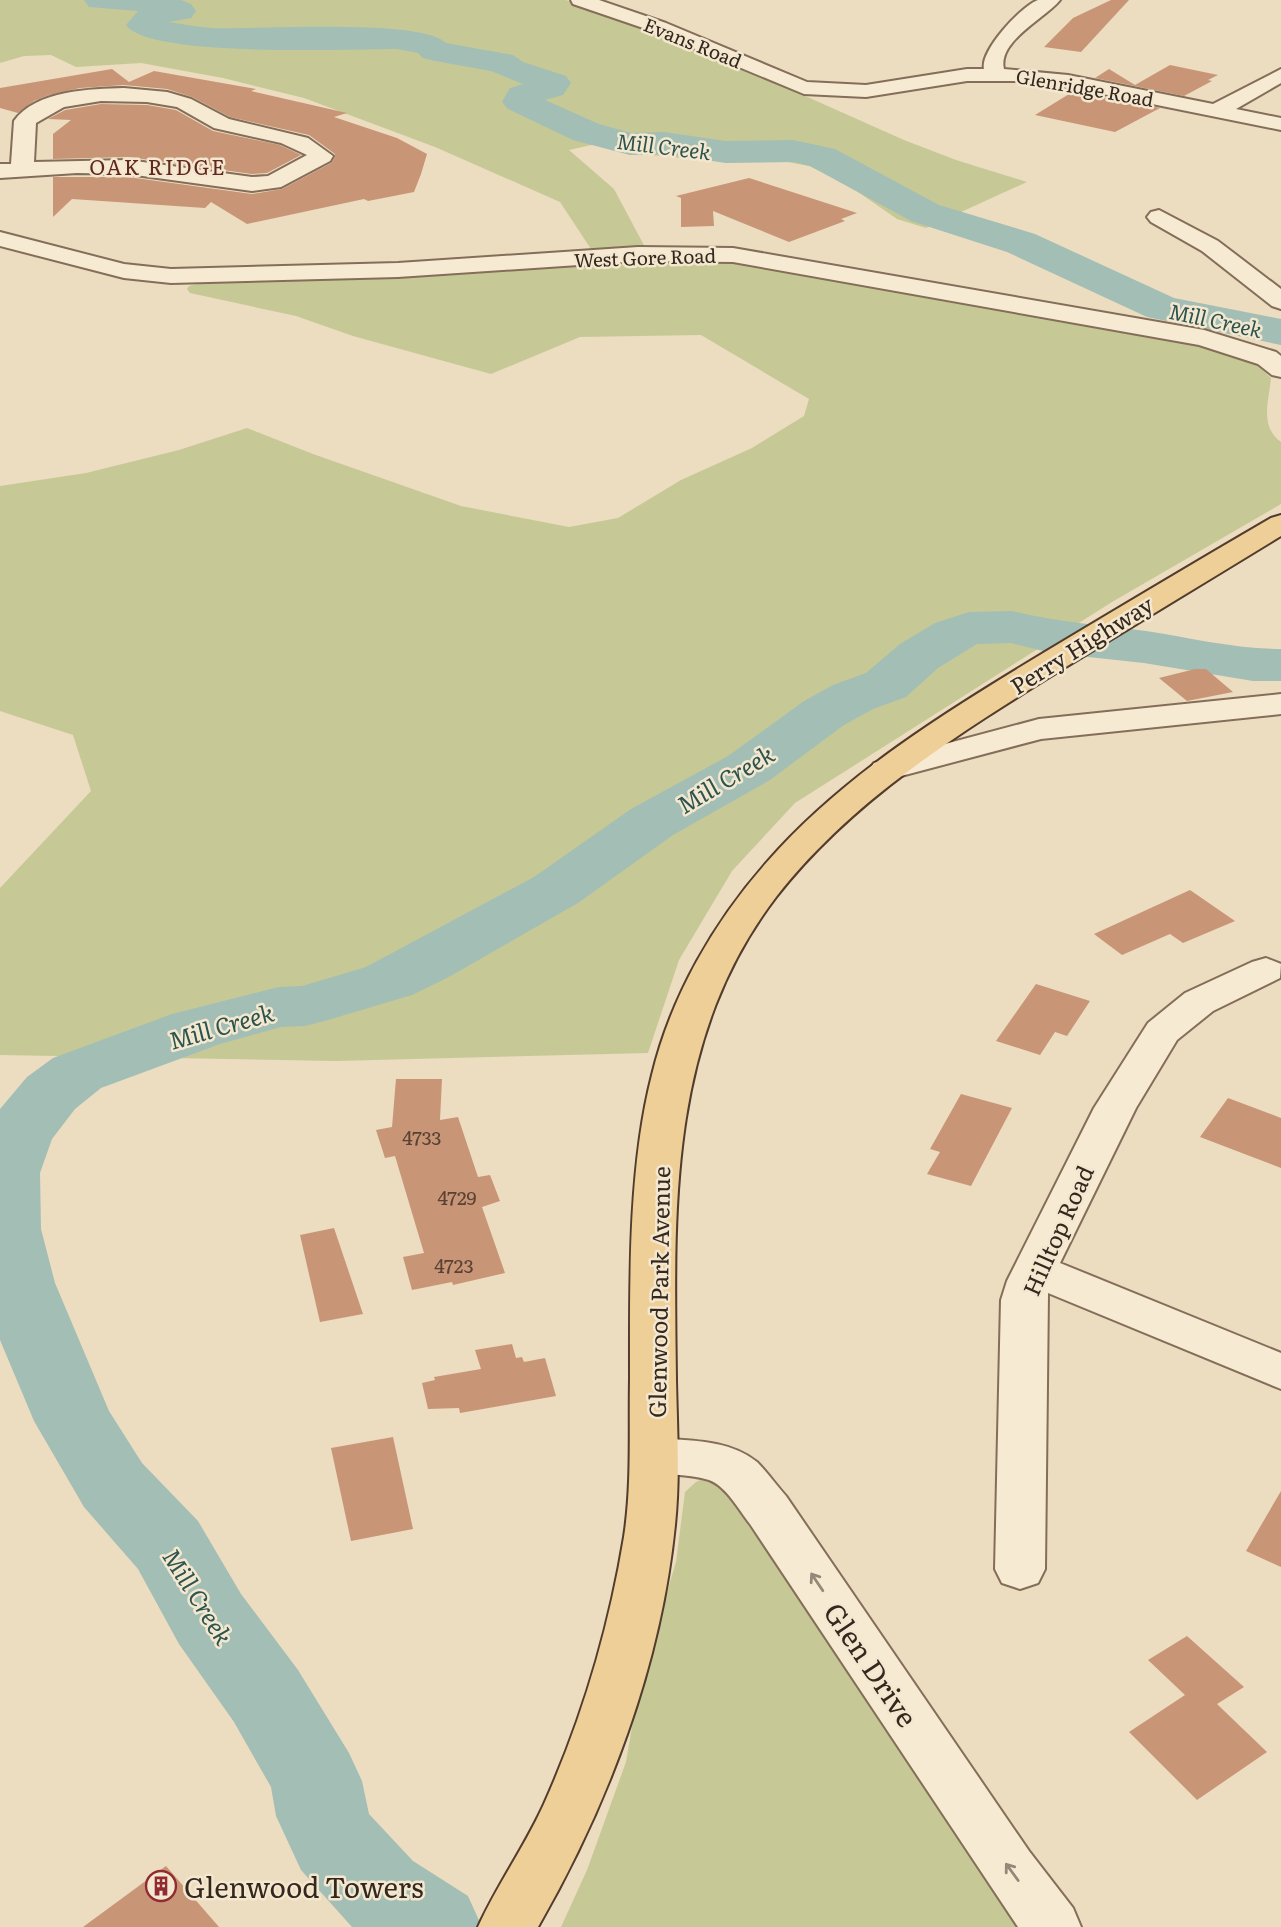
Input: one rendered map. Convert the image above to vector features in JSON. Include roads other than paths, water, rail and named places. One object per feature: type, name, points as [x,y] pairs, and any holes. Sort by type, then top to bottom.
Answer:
[{"type":"main road","name":"Perry Highway","points":[[886,770],[918,745],[1134,611],[1281,524]]},
{"type":"main road","name":"Glenwood Park Avenue","points":[[521,1904],[552,1848],[607,1717],[627,1650],[651,1526],[655,1456],[653,1256],[660,1154],[674,1065],[690,1018],[713,967],[753,904],[821,826],[886,770]]},
{"type":"street","name":"Evans Road","points":[[580,0],[659,27],[804,88]]},
{"type":"street","points":[[997,74],[992,66],[994,57],[1018,27],[1051,0]]},
{"type":"street","name":"Glenridge Road","points":[[804,88],[835,92],[880,90],[958,76],[997,74],[1057,79],[1281,124]]},
{"type":"street","points":[[1216,111],[1281,75]]},
{"type":"street","points":[[127,94],[183,103],[223,124],[295,139],[319,153],[322,158],[273,182],[252,184],[128,167],[77,166],[11,170],[17,120],[56,104],[127,94]]},
{"type":"street","points":[[1159,216],[1210,246],[1281,301]]},
{"type":"street","name":"West Gore Road","points":[[0,239],[124,271],[171,276],[398,271],[638,254],[733,255],[1204,338],[1267,358],[1281,369]]},
{"type":"street","name":"Glenwood Park Avenue","points":[[886,770],[1039,729],[1281,704]]},
{"type":"street","name":"Hilltop Road","points":[[1020,1569],[1024,1300],[1035,1270],[1115,1108],[1162,1032],[1184,1012],[1213,993],[1266,970]]},
{"type":"street","points":[[1035,1270],[1281,1372]]},
{"type":"street","name":"Glen Drive","points":[[655,1456],[721,1463],[740,1476],[761,1502],[1009,1869],[1052,1927]]},
{"type":"waterway","name":"Mill Creek","points":[[100,0],[152,3],[180,11],[154,15],[142,25],[160,31],[210,38],[397,39],[429,45],[435,51],[501,62],[511,69],[554,83],[551,88],[522,95],[520,102],[586,132],[630,144],[664,143],[726,152],[793,151],[822,157],[925,213],[1021,243],[1162,308],[1281,332]]},
{"type":"waterway","name":"Mill Creek","points":[[433,1927],[379,1892],[334,1841],[323,1816],[316,1781],[266,1696],[210,1619],[168,1545],[113,1485],[74,1421],[46,1359],[17,1283],[4,1229],[4,1173],[19,1133],[51,1093],[77,1073],[196,1029],[279,1007],[305,1006],[389,981],[424,964],[556,890],[652,822],[749,768],[824,713],[853,697],[886,685],[919,656],[969,628],[1012,627],[1051,637],[1144,647],[1253,665],[1281,665]]},
{"type":"place","name":"Glenwood Towers","points":[[161,1886]]},
{"type":"district","name":"OAK RIDGE","points":[[158,165]]}]
